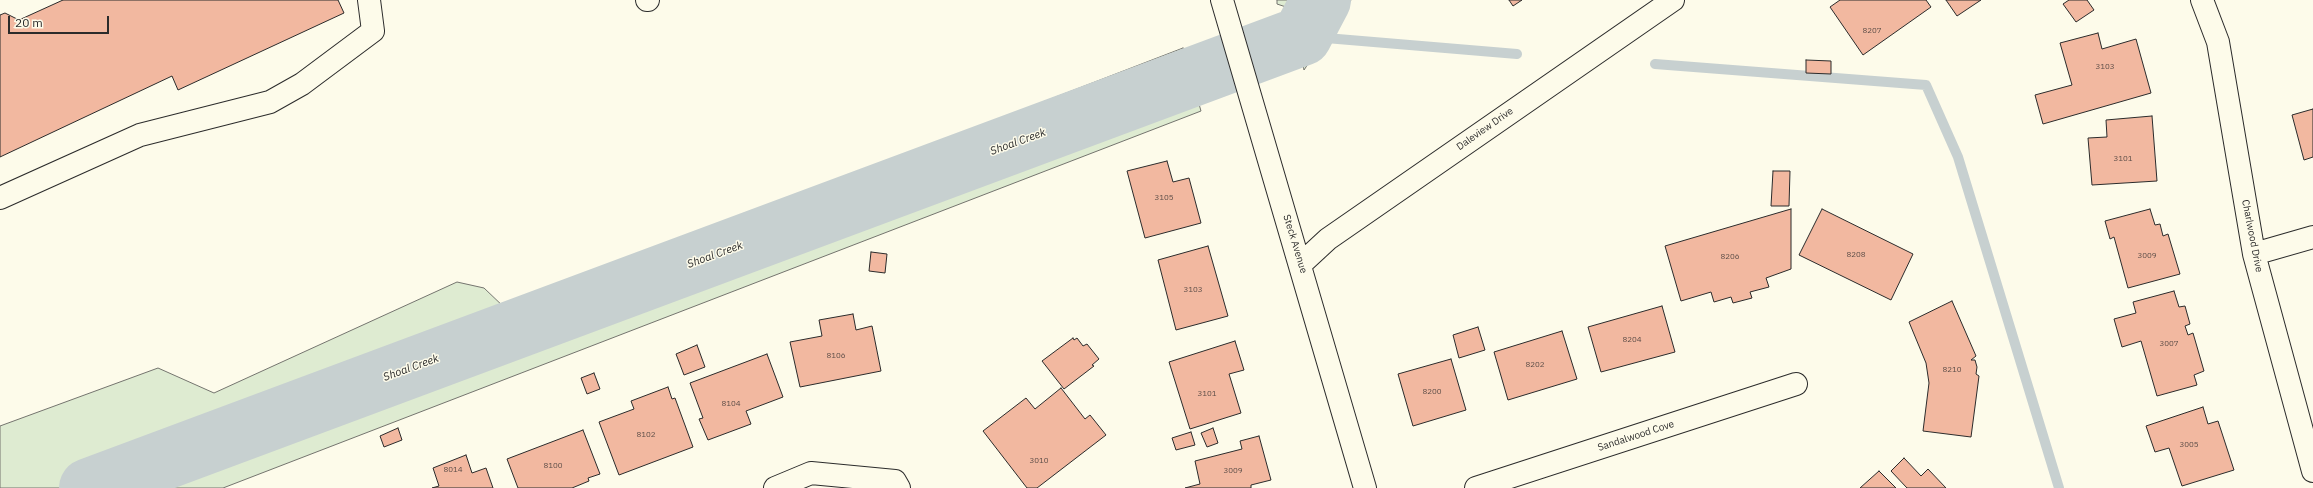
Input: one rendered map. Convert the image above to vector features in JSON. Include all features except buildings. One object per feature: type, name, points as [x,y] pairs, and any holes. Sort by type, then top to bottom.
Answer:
[{"type":"street","points":[[0,198],[140,135],[270,102],[302,84],[373,31],[369,0]]},
{"type":"street","name":"Steck Avenue","points":[[1222,0],[1301,264],[1365,488]]},
{"type":"street","name":"Daleview Drive","points":[[1301,264],[1328,239],[1673,0]]},
{"type":"street","name":"Charlwood Drive","points":[[2202,0],[2218,42],[2254,254],[2313,471]]},
{"type":"street","points":[[2254,254],[2313,237]]},
{"type":"street","name":"Sandalwood Cove","points":[[1476,488],[1796,384]]},
{"type":"street","points":[[775,488],[811,473],[897,484]]},
{"type":"green space","points":[[1277,0],[1351,0],[1304,70],[1292,9],[1277,4]]},
{"type":"green space","points":[[1183,48],[1201,111],[223,488],[0,488],[0,426],[158,368],[214,393],[457,282],[484,288],[506,309]]},
{"type":"waterway","name":"Shoal Creek","points":[[89,488],[1302,36],[1321,0]]},
{"type":"waterway","points":[[1302,36],[1517,54]]},
{"type":"waterway","points":[[1655,64],[1926,85],[1958,157],[2059,488]]}]
